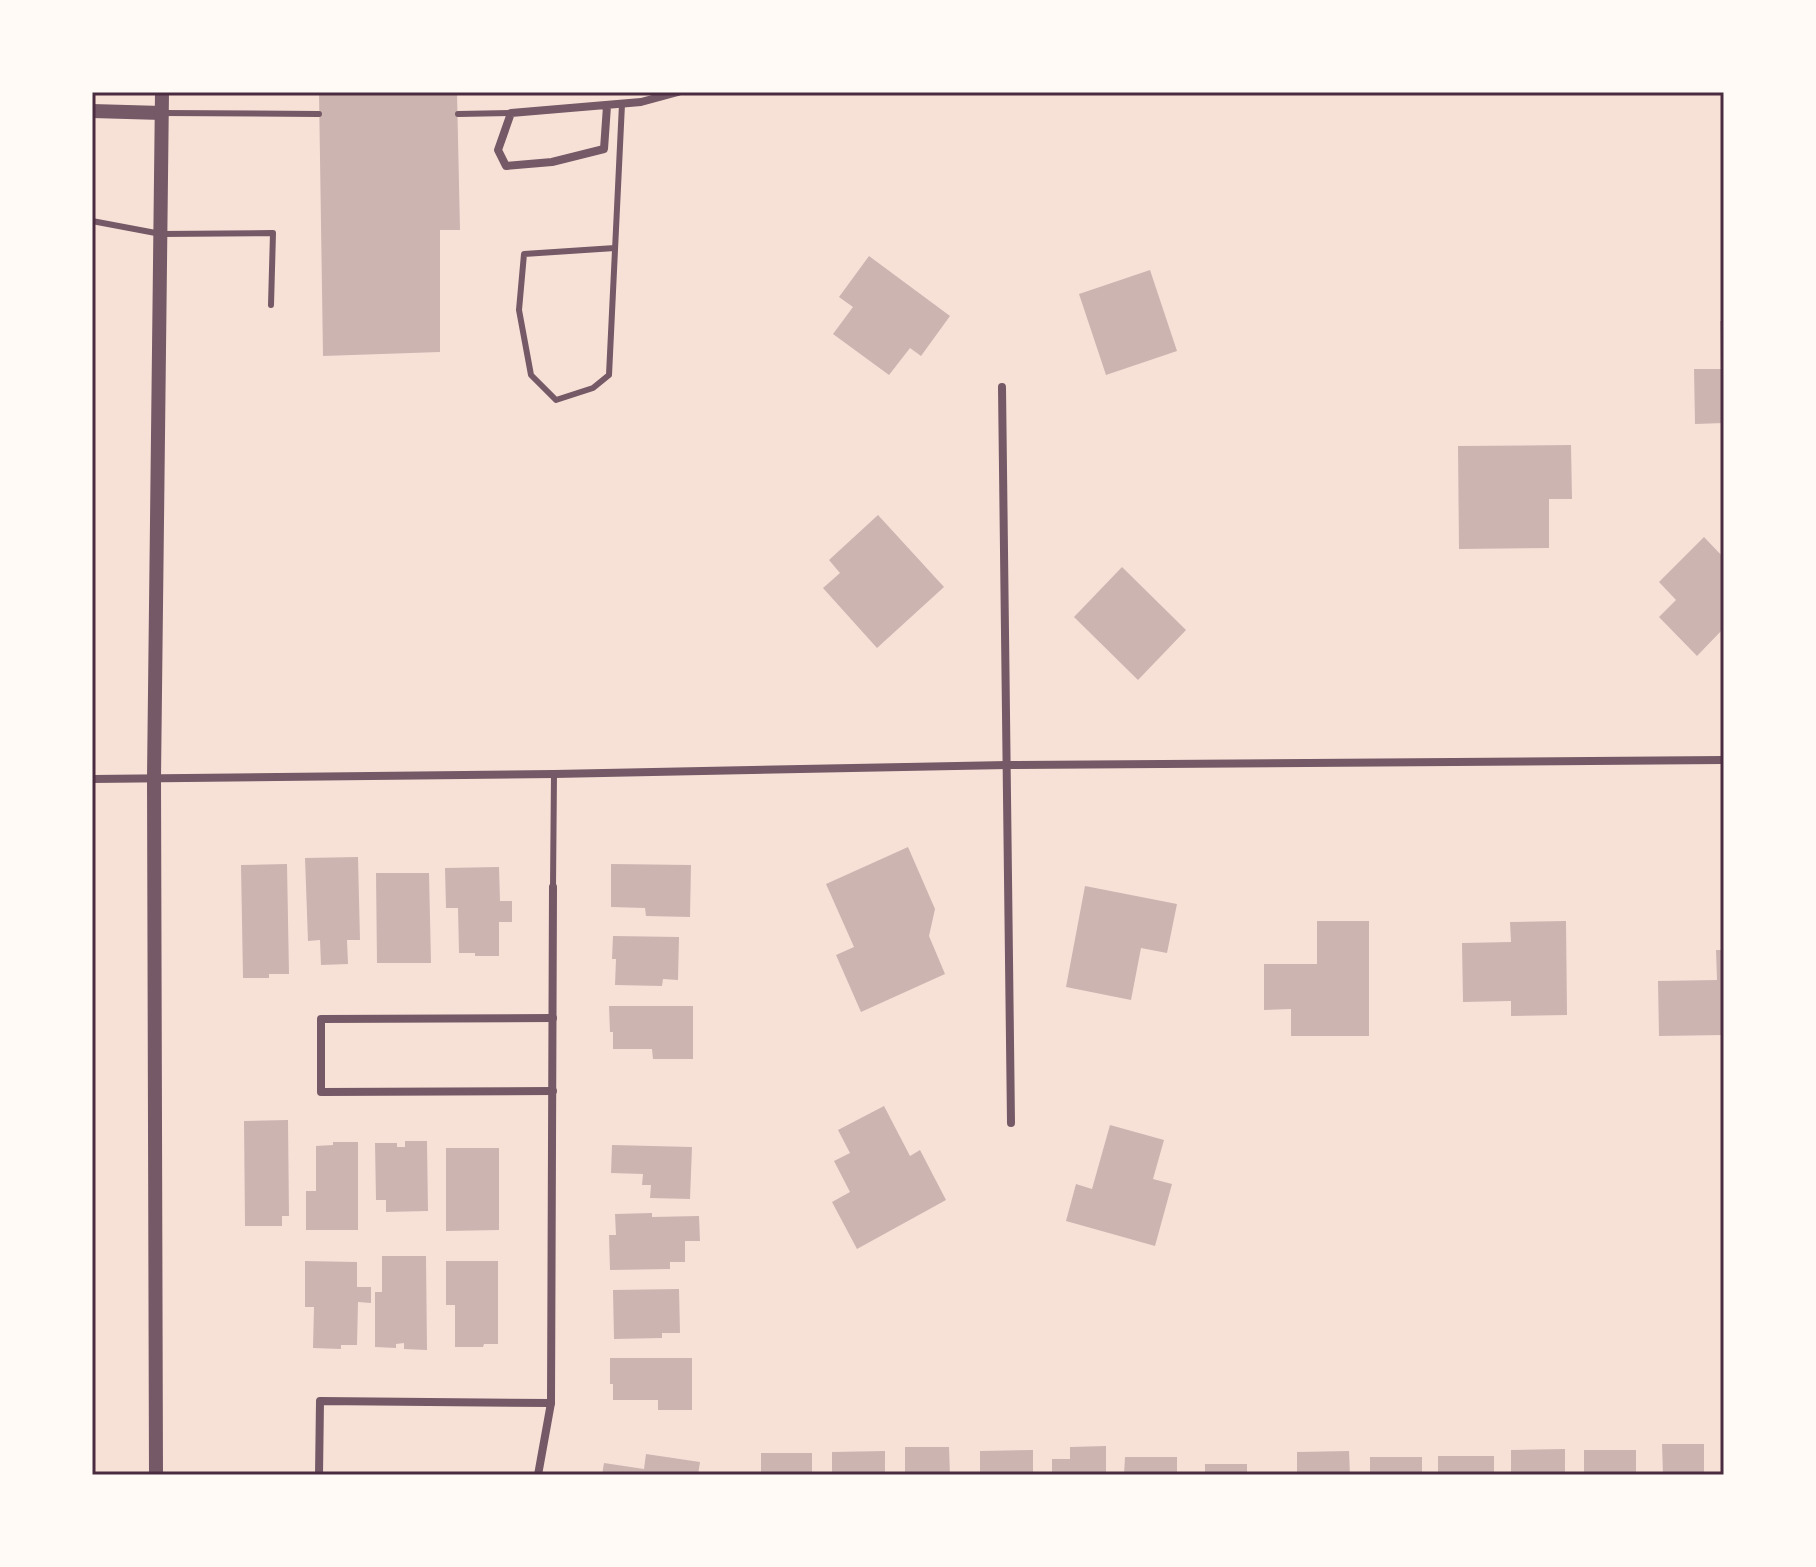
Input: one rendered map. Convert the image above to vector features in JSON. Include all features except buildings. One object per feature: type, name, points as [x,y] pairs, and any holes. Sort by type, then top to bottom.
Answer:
[{"type":"street","points":[[156,1475],[154,778],[162,92]]},
{"type":"street","points":[[607,106],[604,149],[552,162],[506,166],[498,150],[511,113],[641,102],[678,92]]},
{"type":"street","points":[[92,111],[162,113]]},
{"type":"street","points":[[1002,387],[1011,1123]]},
{"type":"street","points":[[92,779],[1007,765],[1724,760]]},
{"type":"street","points":[[538,1475],[551,1403],[553,887]]},
{"type":"street","points":[[553,1018],[321,1019],[321,1092],[553,1091]]},
{"type":"street","points":[[319,1475],[320,1401],[551,1403]]},
{"type":"lane","points":[[615,248],[524,254],[519,310],[531,375],[556,400],[593,388],[609,375],[622,104]]},
{"type":"lane","points":[[162,113],[319,114]]},
{"type":"lane","points":[[458,114],[511,113]]},
{"type":"lane","points":[[92,221],[161,234],[273,233],[271,305]]},
{"type":"lane","points":[[553,887],[554,774]]}]
